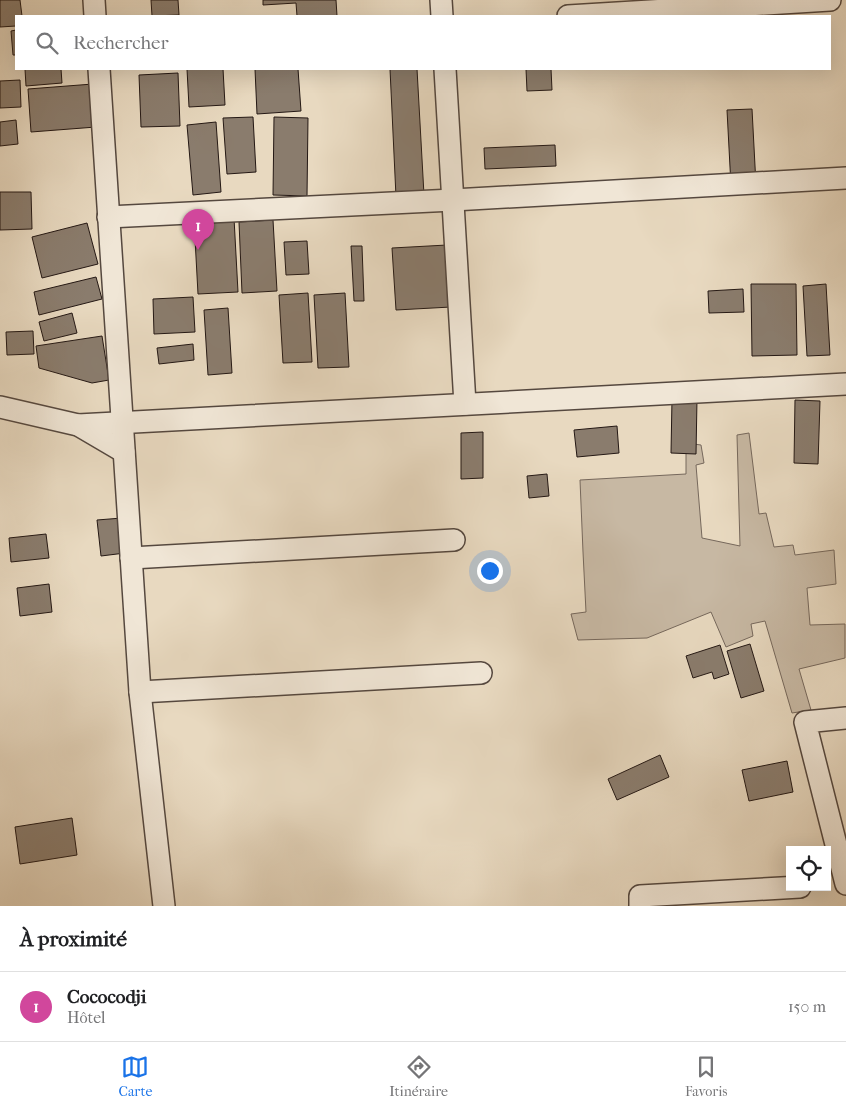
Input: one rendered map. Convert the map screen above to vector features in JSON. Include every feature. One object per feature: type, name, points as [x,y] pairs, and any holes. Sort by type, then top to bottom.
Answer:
[{"type":"street","points":[[94,0],[95,15]]},
{"type":"street","points":[[441,0],[442,15]]},
{"type":"street","points":[[584,15],[830,0]]},
{"type":"street","points":[[99,70],[140,692],[164,906]]},
{"type":"street","points":[[445,70],[465,404]]},
{"type":"street","points":[[108,217],[846,178]]},
{"type":"street","points":[[0,407],[78,425],[846,384]]},
{"type":"street","points":[[78,425],[124,452]]},
{"type":"street","points":[[131,558],[454,540]]},
{"type":"street","points":[[140,692],[481,673]]},
{"type":"street","points":[[831,886],[846,885],[805,722],[846,718]]},
{"type":"street","points":[[640,906],[640,896],[786,888]]},
{"type":"shaded area","points":[[749,433],[759,514],[766,513],[774,547],[793,545],[795,555],[834,550],[836,584],[807,588],[810,625],[845,624],[845,658],[799,669],[811,710],[792,713],[765,621],[751,624],[753,636],[726,647],[711,612],[647,638],[578,640],[571,614],[586,612],[580,480],[686,474],[686,443],[701,445],[704,463],[696,465],[702,538],[740,546],[737,435]]},
{"type":"building","points":[[0,0],[20,0],[22,15],[15,15],[15,26],[0,27]]},
{"type":"building","points":[[151,0],[178,0],[179,15],[152,15]]},
{"type":"building","points":[[263,0],[336,0],[337,15],[297,15],[296,3],[263,5]]},
{"type":"building","points":[[15,30],[15,55],[13,55],[11,31]]},
{"type":"building","points":[[25,70],[61,70],[62,83],[26,86]]},
{"type":"building","points":[[187,70],[223,70],[225,105],[189,107]]},
{"type":"building","points":[[255,70],[298,70],[301,111],[257,114]]},
{"type":"building","points":[[390,70],[417,70],[424,195],[396,197]]},
{"type":"building","points":[[526,70],[551,70],[552,90],[527,91]]},
{"type":"building","points":[[178,73],[180,126],[141,127],[139,75]]},
{"type":"building","points":[[20,80],[21,107],[0,108],[0,81]]},
{"type":"building","points":[[93,84],[96,127],[31,132],[28,89]]},
{"type":"building","points":[[752,109],[756,185],[731,186],[727,110]]},
{"type":"building","points":[[253,117],[256,172],[227,174],[223,118]]},
{"type":"building","points":[[274,117],[308,118],[307,196],[273,195]]},
{"type":"building","points":[[16,120],[18,144],[0,146],[0,122]]},
{"type":"building","points":[[216,122],[221,192],[193,195],[187,125]]},
{"type":"building","points":[[555,145],[556,166],[485,169],[484,148]]},
{"type":"building","points":[[0,192],[31,192],[32,229],[0,230]]},
{"type":"building","points":[[234,218],[238,292],[198,294],[194,220]]},
{"type":"building","points":[[273,220],[277,291],[242,293],[239,222]]},
{"type":"building","points":[[87,223],[98,264],[42,278],[32,237]]},
{"type":"building","points":[[307,241],[309,274],[286,275],[284,242]]},
{"type":"building","points":[[447,245],[451,307],[396,310],[392,248]]},
{"type":"building","points":[[351,246],[362,246],[364,301],[354,301]]},
{"type":"building","points":[[96,277],[102,299],[39,315],[34,292]]},
{"type":"building","points":[[751,284],[796,284],[797,355],[752,356]]},
{"type":"building","points":[[826,284],[830,355],[807,356],[803,286]]},
{"type":"building","points":[[743,289],[744,312],[709,313],[708,291]]},
{"type":"building","points":[[308,293],[312,362],[283,363],[279,295]]},
{"type":"building","points":[[345,293],[349,367],[318,368],[314,295]]},
{"type":"building","points":[[193,297],[195,332],[154,334],[153,299]]},
{"type":"building","points":[[228,308],[232,373],[208,375],[204,310]]},
{"type":"building","points":[[72,313],[77,333],[44,341],[39,322]]},
{"type":"building","points":[[33,331],[34,354],[7,355],[6,332]]},
{"type":"building","points":[[102,336],[109,380],[92,383],[39,368],[36,346]]},
{"type":"building","points":[[193,344],[194,360],[159,364],[157,348]]},
{"type":"building","points":[[672,399],[697,399],[696,454],[671,453]]},
{"type":"building","points":[[795,400],[820,401],[818,464],[794,463]]},
{"type":"building","points":[[617,426],[619,453],[577,457],[574,430]]},
{"type":"building","points":[[483,432],[483,478],[461,479],[461,433]]},
{"type":"building","points":[[547,474],[549,496],[529,498],[527,476]]},
{"type":"building","points":[[122,518],[125,553],[101,556],[97,520]]},
{"type":"building","points":[[46,534],[49,558],[11,562],[9,538]]},
{"type":"building","points":[[49,584],[52,612],[20,616],[17,588]]},
{"type":"building","points":[[750,644],[764,691],[741,698],[727,651]]},
{"type":"building","points":[[720,645],[729,674],[714,679],[712,672],[693,678],[686,656]]},
{"type":"building","points":[[660,755],[669,777],[617,800],[608,779]]},
{"type":"building","points":[[787,761],[793,792],[749,801],[742,770]]},
{"type":"building","points":[[72,818],[77,855],[20,864],[15,827]]},
{"type":"place","name":"Cococodji","points":[[198,250]]}]
